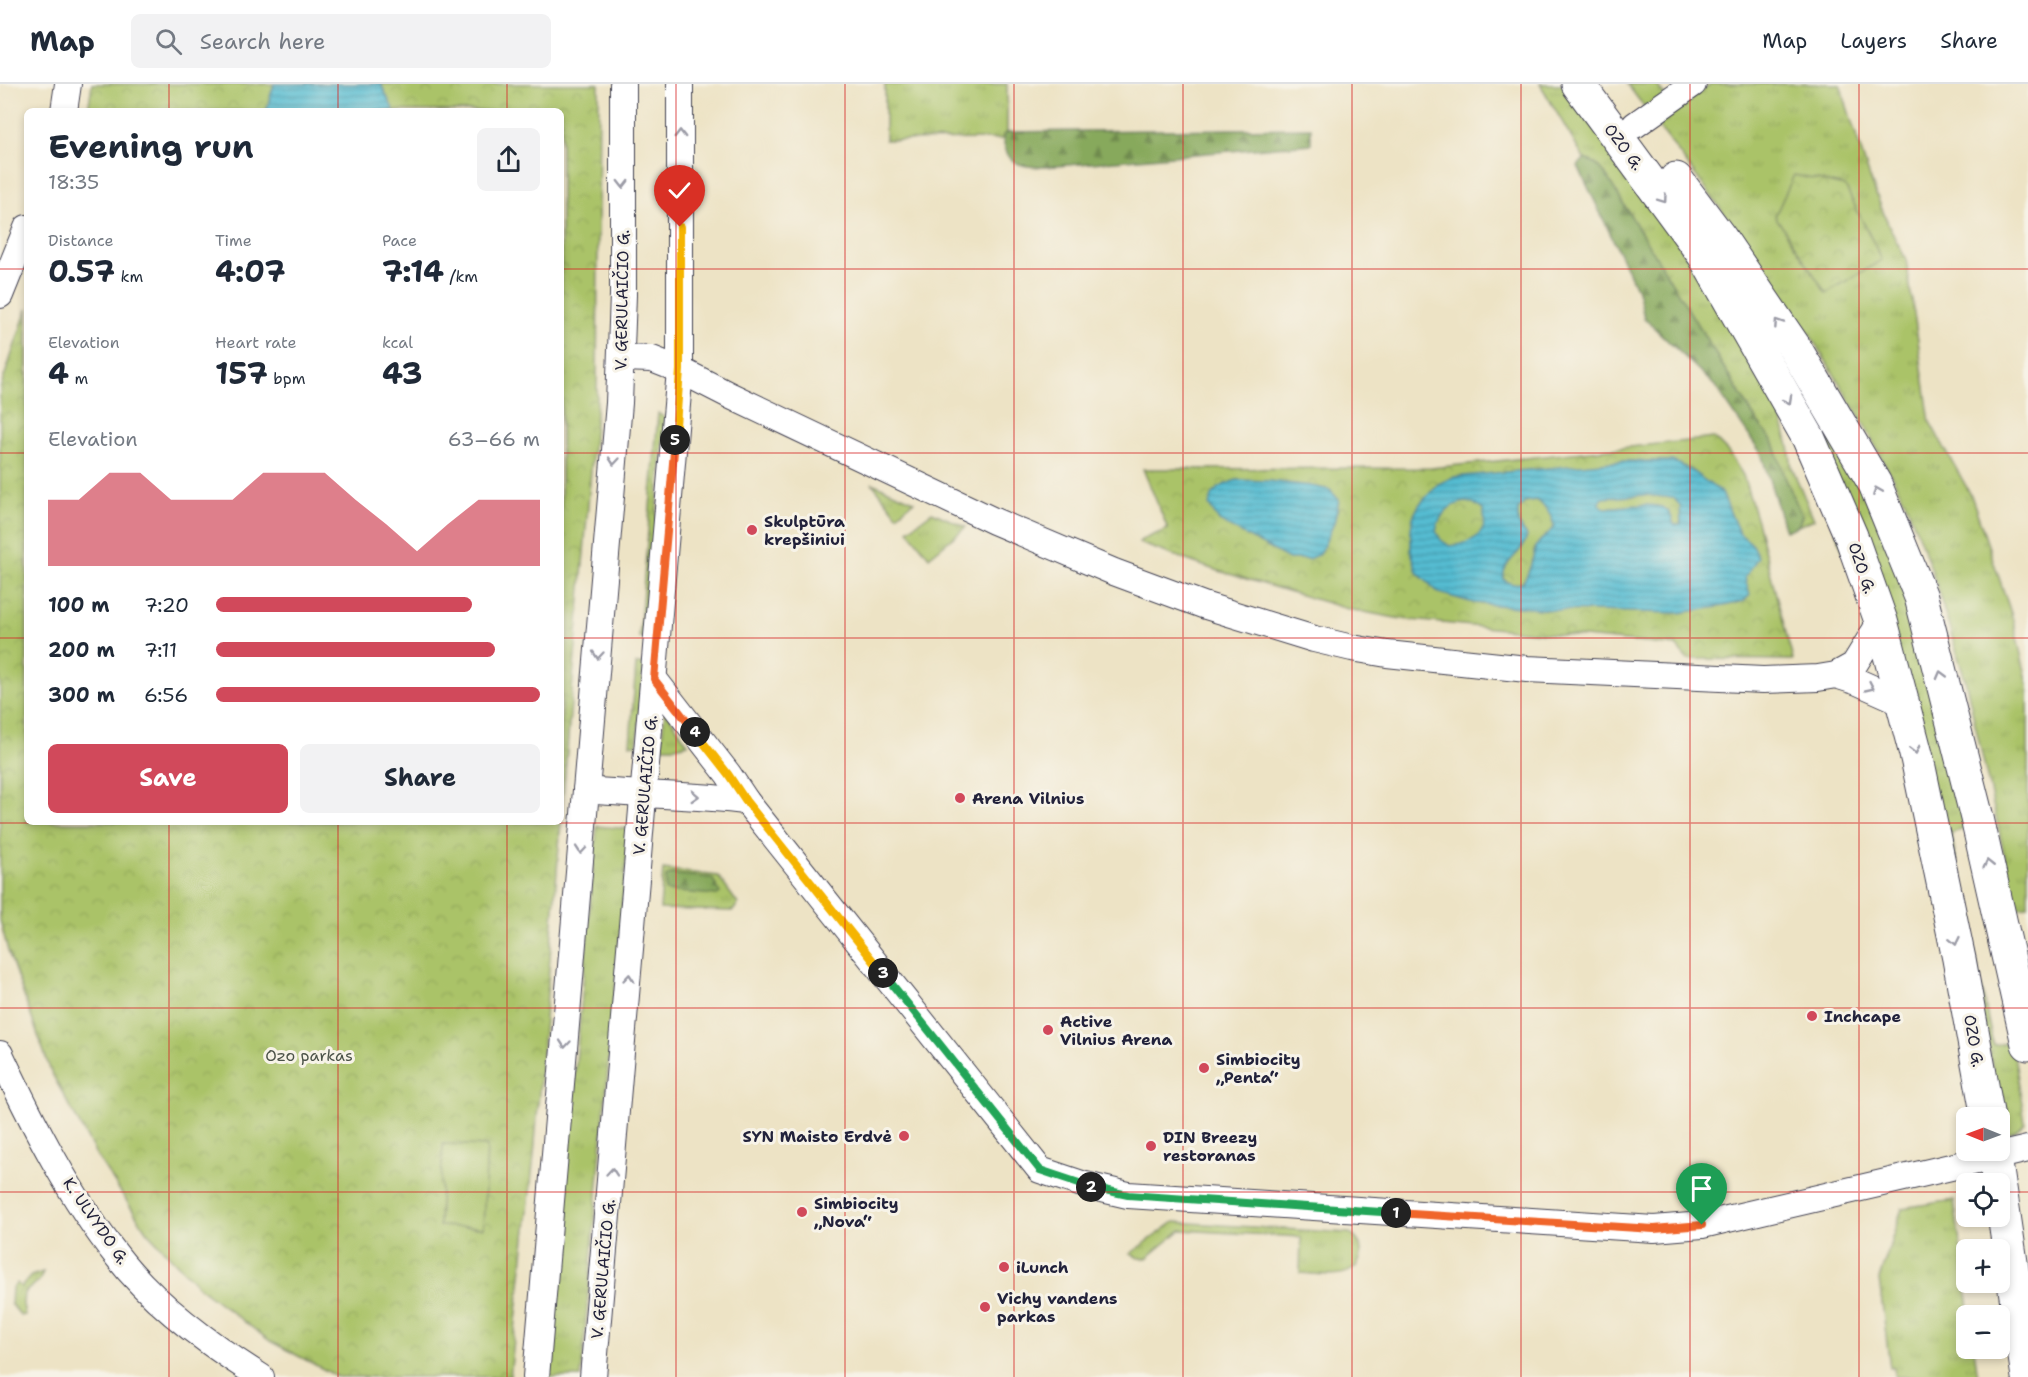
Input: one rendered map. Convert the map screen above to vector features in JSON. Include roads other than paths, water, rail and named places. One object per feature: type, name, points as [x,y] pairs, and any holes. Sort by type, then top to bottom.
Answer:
[{"type":"main road","name":"OZO G.","points":[[1578,84],[1704,255],[1808,437],[1851,536],[1881,621],[1917,758],[1957,948],[1986,1107]]},
{"type":"main road","name":"OZO G.","points":[[1605,84],[1721,239],[1787,335],[1875,484],[1921,597],[1977,818],[2028,1044]]},
{"type":"main road","points":[[1997,1170],[2028,1377]]},
{"type":"street","points":[[64,108],[68,84]]},
{"type":"street","name":"V. GERULAIČIO G.","points":[[536,1377],[619,403],[623,295],[623,84]]},
{"type":"street","name":"V. GERULAIČIO G.","points":[[593,1377],[680,370],[680,84]]},
{"type":"street","points":[[1635,125],[1693,84]]},
{"type":"street","points":[[0,295],[24,235]]},
{"type":"street","points":[[621,358],[652,359],[680,370],[994,520],[1094,564],[1203,605],[1314,639],[1388,654],[1527,669],[1763,680],[1836,675],[1854,665],[1881,621]]},
{"type":"street","points":[[1836,675],[1902,702]]},
{"type":"street","points":[[654,679],[728,774],[746,801],[1040,1170],[1085,1185],[1128,1195],[1654,1229],[1702,1225],[1997,1170],[2028,1149]]},
{"type":"street","points":[[586,790],[644,795],[696,795],[746,801]]},
{"type":"street","name":"K. ULVYDO G.","points":[[0,1054],[31,1117],[76,1197],[118,1257],[166,1307],[228,1356],[261,1377]]},
{"type":"water","points":[[274,84],[381,84],[393,108],[267,108]]},
{"type":"water","points":[[1622,461],[1672,461],[1689,469],[1722,493],[1739,533],[1751,543],[1758,557],[1745,578],[1750,595],[1744,601],[1679,613],[1552,610],[1474,603],[1439,593],[1417,572],[1411,551],[1411,529],[1413,517],[1419,505],[1438,484],[1453,477]],"holes":[[[1646,495],[1674,498],[1680,506],[1681,524],[1674,525],[1668,511],[1656,506],[1605,508],[1599,504],[1601,498]],[[1535,500],[1543,505],[1550,514],[1554,526],[1537,545],[1528,574],[1522,583],[1512,584],[1504,580],[1504,574],[1508,563],[1525,543],[1527,536],[1518,523],[1518,510],[1525,502]],[[1465,502],[1473,503],[1483,510],[1484,526],[1472,540],[1450,546],[1441,540],[1436,531],[1446,511],[1454,505]]]},
{"type":"water","points":[[1237,480],[1269,481],[1330,490],[1339,500],[1334,523],[1320,554],[1308,559],[1289,559],[1219,521],[1209,505],[1211,499],[1218,488]]},
{"type":"place","name":"Skulptūra krepšiniui","points":[[752,530]]},
{"type":"place","name":"Arena Vilnius","points":[[960,798]]},
{"type":"place","name":"Inchcape","points":[[1812,1016]]},
{"type":"place","name":"Active Vilnius Arena","points":[[1048,1030]]},
{"type":"place","name":"Simbiocity „Penta“","points":[[1204,1068]]},
{"type":"place","name":"SYN Maisto Erdvė","points":[[904,1136]]},
{"type":"place","name":"DIN Breezy restoranas","points":[[1151,1146]]},
{"type":"place","name":"Simbiocity „Nova“","points":[[802,1212]]},
{"type":"place","name":"iLunch","points":[[1004,1267]]},
{"type":"place","name":"Vichy vandens parkas","points":[[985,1307]]},
{"type":"park label","name":"Ozo parkas","points":[[309,1055]]}]
